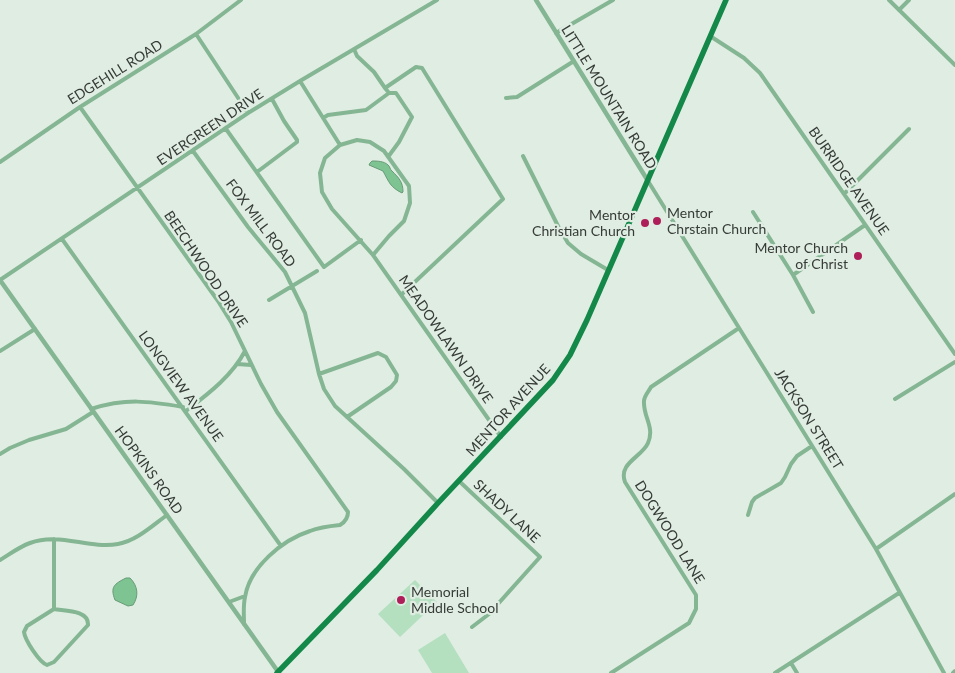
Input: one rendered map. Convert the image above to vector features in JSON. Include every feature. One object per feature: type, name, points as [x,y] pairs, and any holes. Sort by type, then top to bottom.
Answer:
[{"type":"main road","name":"MENTOR AVENUE","points":[[278,672],[377,570],[501,437],[562,368],[578,339],[726,0]]},
{"type":"street","name":"EDGEHILL ROAD","points":[[0,162],[80,107],[196,34],[241,0]]},
{"type":"street","name":"EVERGREEN DRIVE","points":[[0,280],[248,113],[437,0]]},
{"type":"street","name":"LITTLE MOUNTAIN ROAD","points":[[536,0],[648,181]]},
{"type":"street","points":[[556,33],[613,0]]},
{"type":"street","points":[[889,0],[955,65]]},
{"type":"street","points":[[899,10],[908,0]]},
{"type":"street","points":[[196,34],[248,113]]},
{"type":"street","name":"BURRIDGE AVENUE","points":[[710,36],[744,58],[760,73],[955,354]]},
{"type":"street","points":[[354,49],[357,56],[374,72],[389,93]]},
{"type":"street","points":[[506,98],[517,97],[574,61]]},
{"type":"street","points":[[385,88],[416,66],[422,68],[503,199],[401,295]]},
{"type":"street","points":[[300,81],[340,144],[357,140],[370,142],[384,151],[409,186],[410,203],[404,221],[373,255]]},
{"type":"street","points":[[323,118],[328,115],[366,110],[389,93],[396,93],[412,118],[399,142],[388,157]]},
{"type":"street","points":[[257,172],[297,142],[272,99]]},
{"type":"street","name":"BEECHWOOD DRIVE","points":[[80,107],[218,301],[231,322],[268,396],[347,510],[347,520],[340,525],[308,531],[281,546]]},
{"type":"street","points":[[226,129],[324,267],[361,240]]},
{"type":"street","points":[[844,194],[909,129]]},
{"type":"street","name":"MEADOWLAWN DRIVE","points":[[340,144],[325,158],[320,173],[322,192],[332,208],[373,255],[501,437]]},
{"type":"street","name":"FOX MILL ROAD","points":[[193,151],[248,228],[285,272],[305,313],[319,374],[324,390],[329,398],[335,406],[438,503]]},
{"type":"street","points":[[523,156],[568,243],[581,254],[608,270]]},
{"type":"street","name":"JACKSON STREET","points":[[648,181],[876,549],[944,673]]},
{"type":"street","points":[[753,212],[793,275],[813,312]]},
{"type":"street","points":[[793,275],[866,225]]},
{"type":"street","name":"LONGVIEW AVENUE","points":[[62,239],[281,546]]},
{"type":"street","points":[[269,300],[317,271]]},
{"type":"street","name":"HOPKINS ROAD","points":[[0,280],[278,672]]},
{"type":"street","name":"DOGWOOD LANE","points":[[611,673],[688,623],[696,609],[696,595],[623,476],[630,461],[648,444],[651,429],[644,399],[651,387],[739,328]]},
{"type":"street","points":[[0,351],[35,330]]},
{"type":"street","points":[[0,454],[20,443],[66,429],[92,410],[124,402],[141,401],[184,409],[210,392],[237,364],[245,351]]},
{"type":"street","points":[[319,374],[378,353],[386,358],[397,375],[396,381],[391,387],[347,417]]},
{"type":"street","points":[[895,399],[955,362]]},
{"type":"street","points":[[237,364],[251,365]]},
{"type":"street","points":[[748,515],[752,502],[781,483],[797,456],[812,446]]},
{"type":"street","name":"SHADY LANE","points":[[459,481],[540,557],[489,614],[472,628]]},
{"type":"street","points":[[876,549],[955,494]]},
{"type":"street","points":[[0,560],[36,541],[54,539],[108,545],[119,544],[142,533],[167,515]]},
{"type":"street","points":[[54,539],[54,609]]},
{"type":"street","points":[[244,624],[245,596],[248,586],[257,570],[281,546]]},
{"type":"street","points":[[775,673],[899,593]]},
{"type":"street","points":[[229,602],[245,596]]},
{"type":"street","points":[[54,609],[82,614],[87,618],[88,625],[54,662],[47,665],[41,661],[25,638],[24,633],[27,626],[54,609]]},
{"type":"street","points":[[790,663],[797,673]]},
{"type":"shaded area","points":[[372,161],[382,162],[389,166],[399,178],[403,189],[402,193],[392,186],[383,171],[369,165]]},
{"type":"shaded area","points":[[126,578],[130,578],[133,581],[137,591],[133,605],[128,606],[115,600],[113,592],[114,586]]},
{"type":"shaded area","points":[[415,580],[437,602],[400,637],[378,614]]},
{"type":"shaded area","points":[[445,633],[469,673],[432,673],[418,650]]},
{"type":"place","name":"Mentor Chrstain Church","points":[[657,221]]},
{"type":"place","name":"Mentor Christian Church","points":[[645,223]]},
{"type":"place","name":"Mentor Church of Christ","points":[[858,256]]},
{"type":"place","name":"Memorial Middle School","points":[[401,600]]}]
